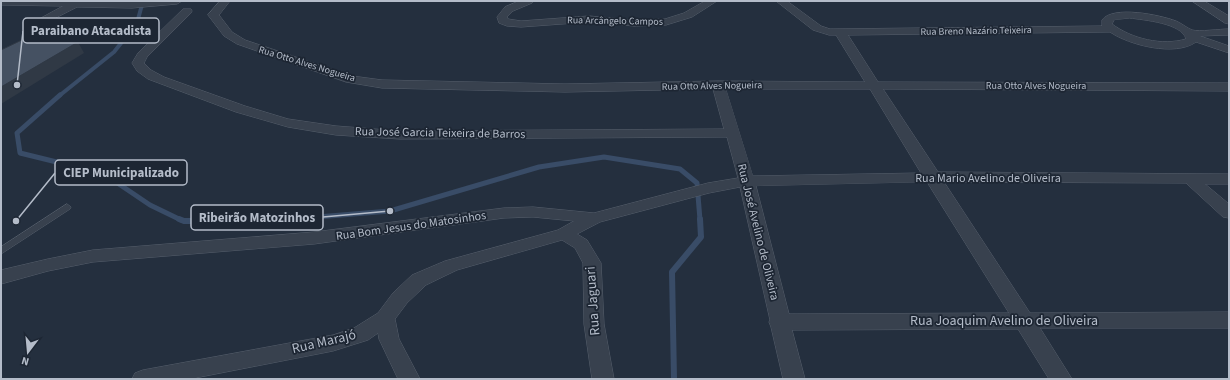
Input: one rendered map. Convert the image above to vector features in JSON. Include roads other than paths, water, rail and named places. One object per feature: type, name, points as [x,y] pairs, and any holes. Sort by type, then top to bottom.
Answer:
[{"type":"street","points":[[1,2],[132,5],[176,1],[188,11],[213,14],[225,1]]},
{"type":"street","name":"Rua Arcângelo Campos","points":[[528,1],[509,9],[504,13],[502,17],[503,21],[507,23],[520,24],[589,19],[634,23],[666,22],[688,14],[712,1]]},
{"type":"street","points":[[781,1],[817,28],[826,32],[840,32],[1026,321],[1061,379]]},
{"type":"street","points":[[1197,1],[1229,21]]},
{"type":"street","points":[[32,27],[76,4]]},
{"type":"street","name":"Rua José Garcia Teixeira de Barros","points":[[188,11],[142,55],[138,63],[141,70],[156,78],[232,106],[274,119],[313,127],[354,132],[400,135],[732,133]]},
{"type":"street","name":"Rua Otto Alves Nogueira","points":[[213,14],[228,34],[241,42],[260,50],[350,79],[382,84],[557,88],[718,85],[1229,87]]},
{"type":"street","name":"Rua Breno Nazário Teixeira","points":[[1191,35],[1191,41],[1185,44],[1161,44],[1132,39],[1112,29],[1107,24],[1106,20],[1115,16],[1130,15],[1170,23],[1191,35],[1229,32]]},
{"type":"street","name":"Rua Breno Nazário Teixeira","points":[[840,32],[1112,29]]},
{"type":"street","points":[[1191,35],[1229,50]]},
{"type":"street","name":"Rua José Avelino de Oliveira","points":[[718,85],[747,181],[779,322],[794,379]]},
{"type":"street","name":"Rua Mario Avelino de Oliveira","points":[[747,181],[933,177],[1229,179]]},
{"type":"street","points":[[1190,179],[1229,213]]},
{"type":"street","name":"Rua Bom Jesus do Matosinhos","points":[[1,277],[48,265],[93,256],[314,238],[504,213],[533,212],[594,218],[708,188],[747,181]]},
{"type":"street","name":"Rua Marajó","points":[[142,379],[334,343],[361,334],[385,318],[400,298],[419,280],[450,265],[564,234],[594,218]]},
{"type":"street","name":"Rua Jaguari","points":[[564,234],[581,244],[592,263],[594,324],[603,379]]},
{"type":"street","points":[[385,318],[389,339],[409,379]]},
{"type":"street","name":"Rua Joaquim Avelino de Oliveira","points":[[779,322],[1229,320]]},
{"type":"lane","points":[[1,251],[67,207]]},
{"type":"waterway","points":[[59,96],[114,52],[137,23],[143,1]]},
{"type":"waterway","points":[[60,95],[17,133],[20,153],[77,167],[110,178],[150,205],[181,220]]},
{"type":"waterway","points":[[290,219],[390,211],[539,167],[604,157],[680,169],[697,183],[700,220]]},
{"type":"waterway","points":[[179,219],[184,221],[262,221],[290,219]]},
{"type":"waterway","points":[[281,220],[290,219]]},
{"type":"waterway","points":[[674,379],[672,272],[701,237],[700,219]]},
{"type":"place","name":"Paraibano Atacadista","points":[[17,85]]},
{"type":"place","name":"Ribeirão Matozinhos","points":[[390,211]]},
{"type":"place","name":"CIEP Municipalizado","points":[[16,221]]}]
